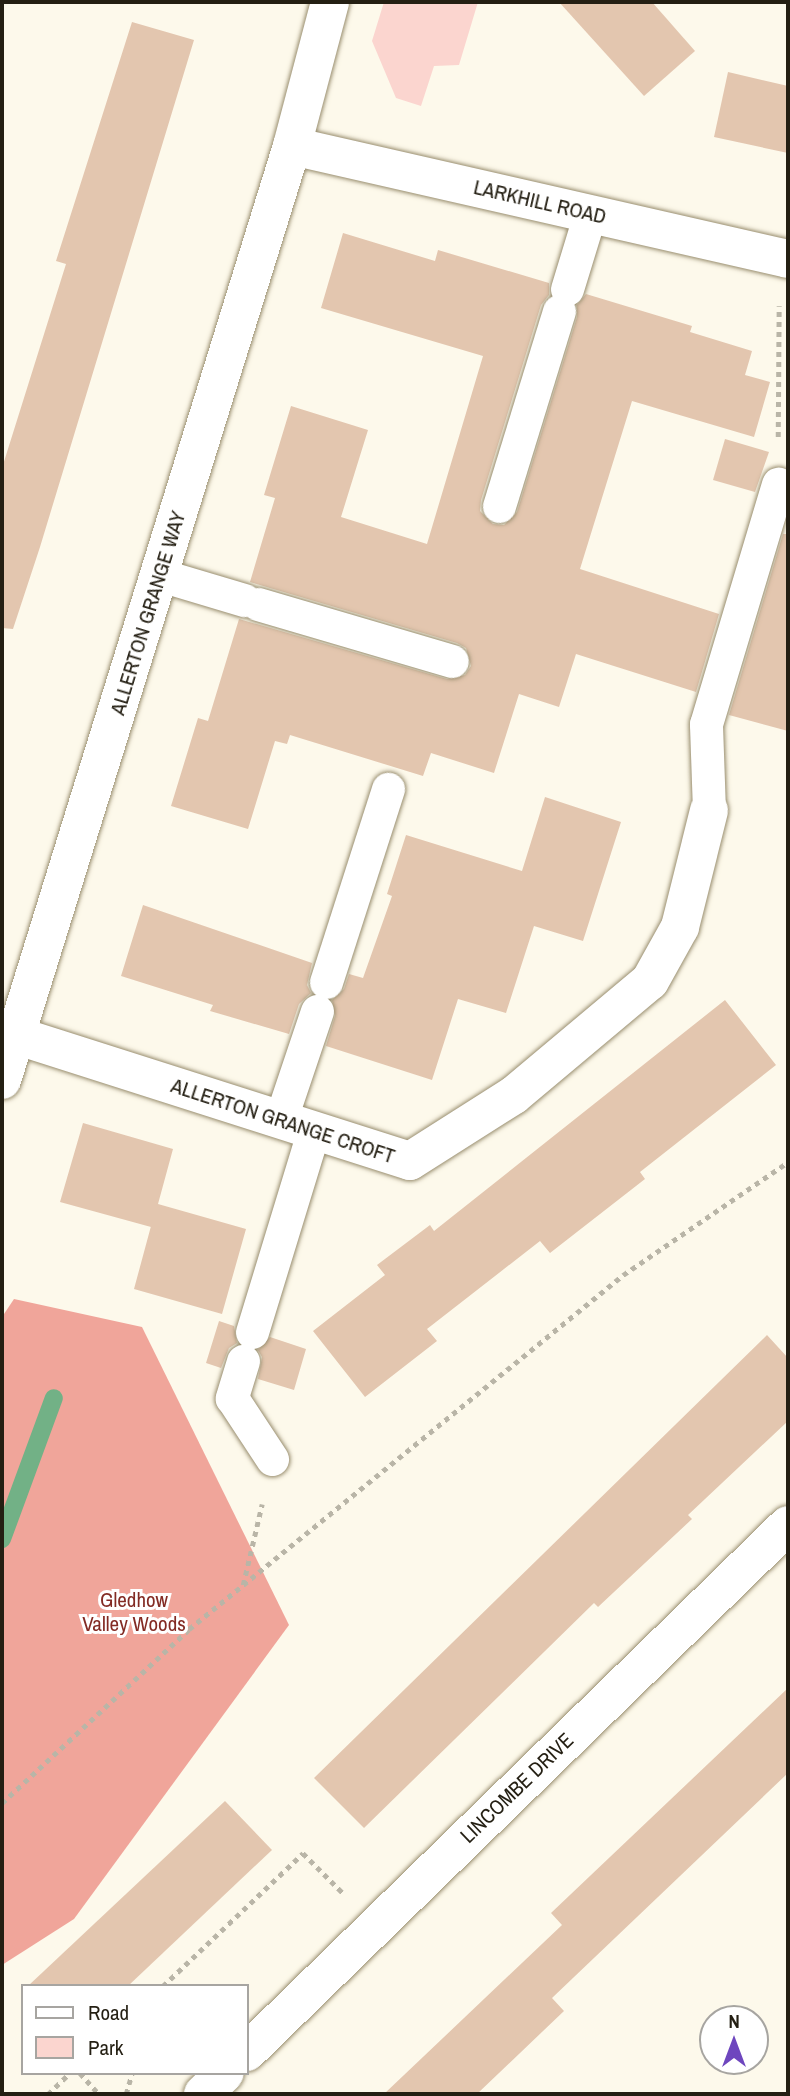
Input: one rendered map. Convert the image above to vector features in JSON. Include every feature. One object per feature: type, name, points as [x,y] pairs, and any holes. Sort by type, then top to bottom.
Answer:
[{"type":"street","name":"ALLERTON GRANGE WAY","points":[[2,1080],[18,1036],[292,146],[330,2]]},
{"type":"street","name":"LARKHILL ROAD","points":[[292,146],[783,258]]},
{"type":"street","name":"ALLERTON GRANGE CROFT","points":[[18,1036],[410,1161],[514,1095],[650,981],[680,927],[709,811]]},
{"type":"street","name":"LINCOMBE DRIVE","points":[[248,2051],[788,1525]]},
{"type":"street","points":[[203,2094],[223,2075]]},
{"type":"lane","points":[[499,506],[590,214]]},
{"type":"lane","points":[[709,811],[706,724],[778,484]]},
{"type":"lane","points":[[160,575],[452,661]]},
{"type":"lane","points":[[272,1459],[232,1398],[248,1346],[297,1127],[321,996],[388,789]]},
{"type":"path","points":[[778,484],[783,258]]},
{"type":"path","points":[[2,1803],[189,1629],[623,1275],[788,1162]]},
{"type":"path","points":[[243,1585],[272,1459]]},
{"type":"path","points":[[165,1984],[303,1853],[341,1891]]},
{"type":"path","points":[[48,2094],[68,2075]]},
{"type":"path","points":[[82,2075],[99,2094]]},
{"type":"path","points":[[125,2094],[131,2075]]},
{"type":"green space","points":[[384,2],[478,2],[459,65],[434,66],[421,106],[396,98],[372,41]]},
{"type":"green space","name":"Gledhow Valley Woods","points":[[14,1299],[142,1327],[289,1625],[74,1919],[2,1965],[2,1317]]},
{"type":"building","points":[[559,2],[652,2],[695,51],[644,96]]},
{"type":"building","points":[[132,22],[194,40],[40,547],[13,629],[2,628],[2,468],[66,264],[56,261]]},
{"type":"building","points":[[728,72],[788,86],[788,153],[714,137]]},
{"type":"building","points":[[343,233],[435,261],[438,250],[549,283],[549,295],[541,305],[481,500],[480,511],[493,524],[504,525],[517,512],[577,317],[577,305],[586,294],[692,326],[690,332],[752,351],[745,375],[770,382],[754,437],[632,401],[580,569],[719,614],[696,692],[576,654],[559,707],[519,694],[494,773],[431,753],[423,776],[290,735],[287,744],[275,741],[248,829],[171,806],[198,718],[208,721],[239,619],[447,679],[465,675],[471,666],[466,648],[457,643],[250,582],[275,498],[264,495],[291,406],[368,430],[341,517],[427,544],[483,356],[321,308]]},
{"type":"building","points":[[725,439],[769,452],[755,492],[713,480]]},
{"type":"building","points":[[783,534],[788,534],[788,731],[729,715]]},
{"type":"building","points":[[545,797],[621,822],[583,941],[534,926],[506,1013],[458,999],[432,1080],[326,1046],[335,1016],[332,1000],[344,989],[349,974],[363,978],[392,896],[387,894],[406,835],[522,871]]},
{"type":"building","points":[[143,905],[312,963],[307,985],[311,993],[299,1004],[289,1034],[210,1011],[213,1005],[121,976]]},
{"type":"building","points":[[725,1000],[776,1065],[640,1172],[645,1179],[550,1253],[540,1241],[427,1329],[437,1341],[365,1397],[313,1331],[385,1275],[377,1265],[430,1225],[434,1231]]},
{"type":"building","points":[[83,1123],[173,1149],[158,1204],[246,1229],[222,1314],[134,1289],[151,1227],[60,1202]]},
{"type":"building","points":[[219,1321],[234,1326],[237,1343],[229,1348],[221,1368],[206,1363]]},
{"type":"building","points":[[767,1335],[788,1358],[788,1421],[688,1515],[692,1519],[598,1607],[594,1603],[364,1828],[314,1778]]},
{"type":"building","points":[[270,1337],[306,1349],[294,1390],[258,1379],[262,1357],[258,1350]]},
{"type":"building","points":[[788,1688],[788,1773],[552,1998],[564,2011],[477,2094],[384,2094],[562,1925],[551,1913]]},
{"type":"building","points":[[225,1801],[272,1850],[130,1984],[30,1984]]},
{"type":"waterway","points":[[2,1539],[54,1398]]}]
